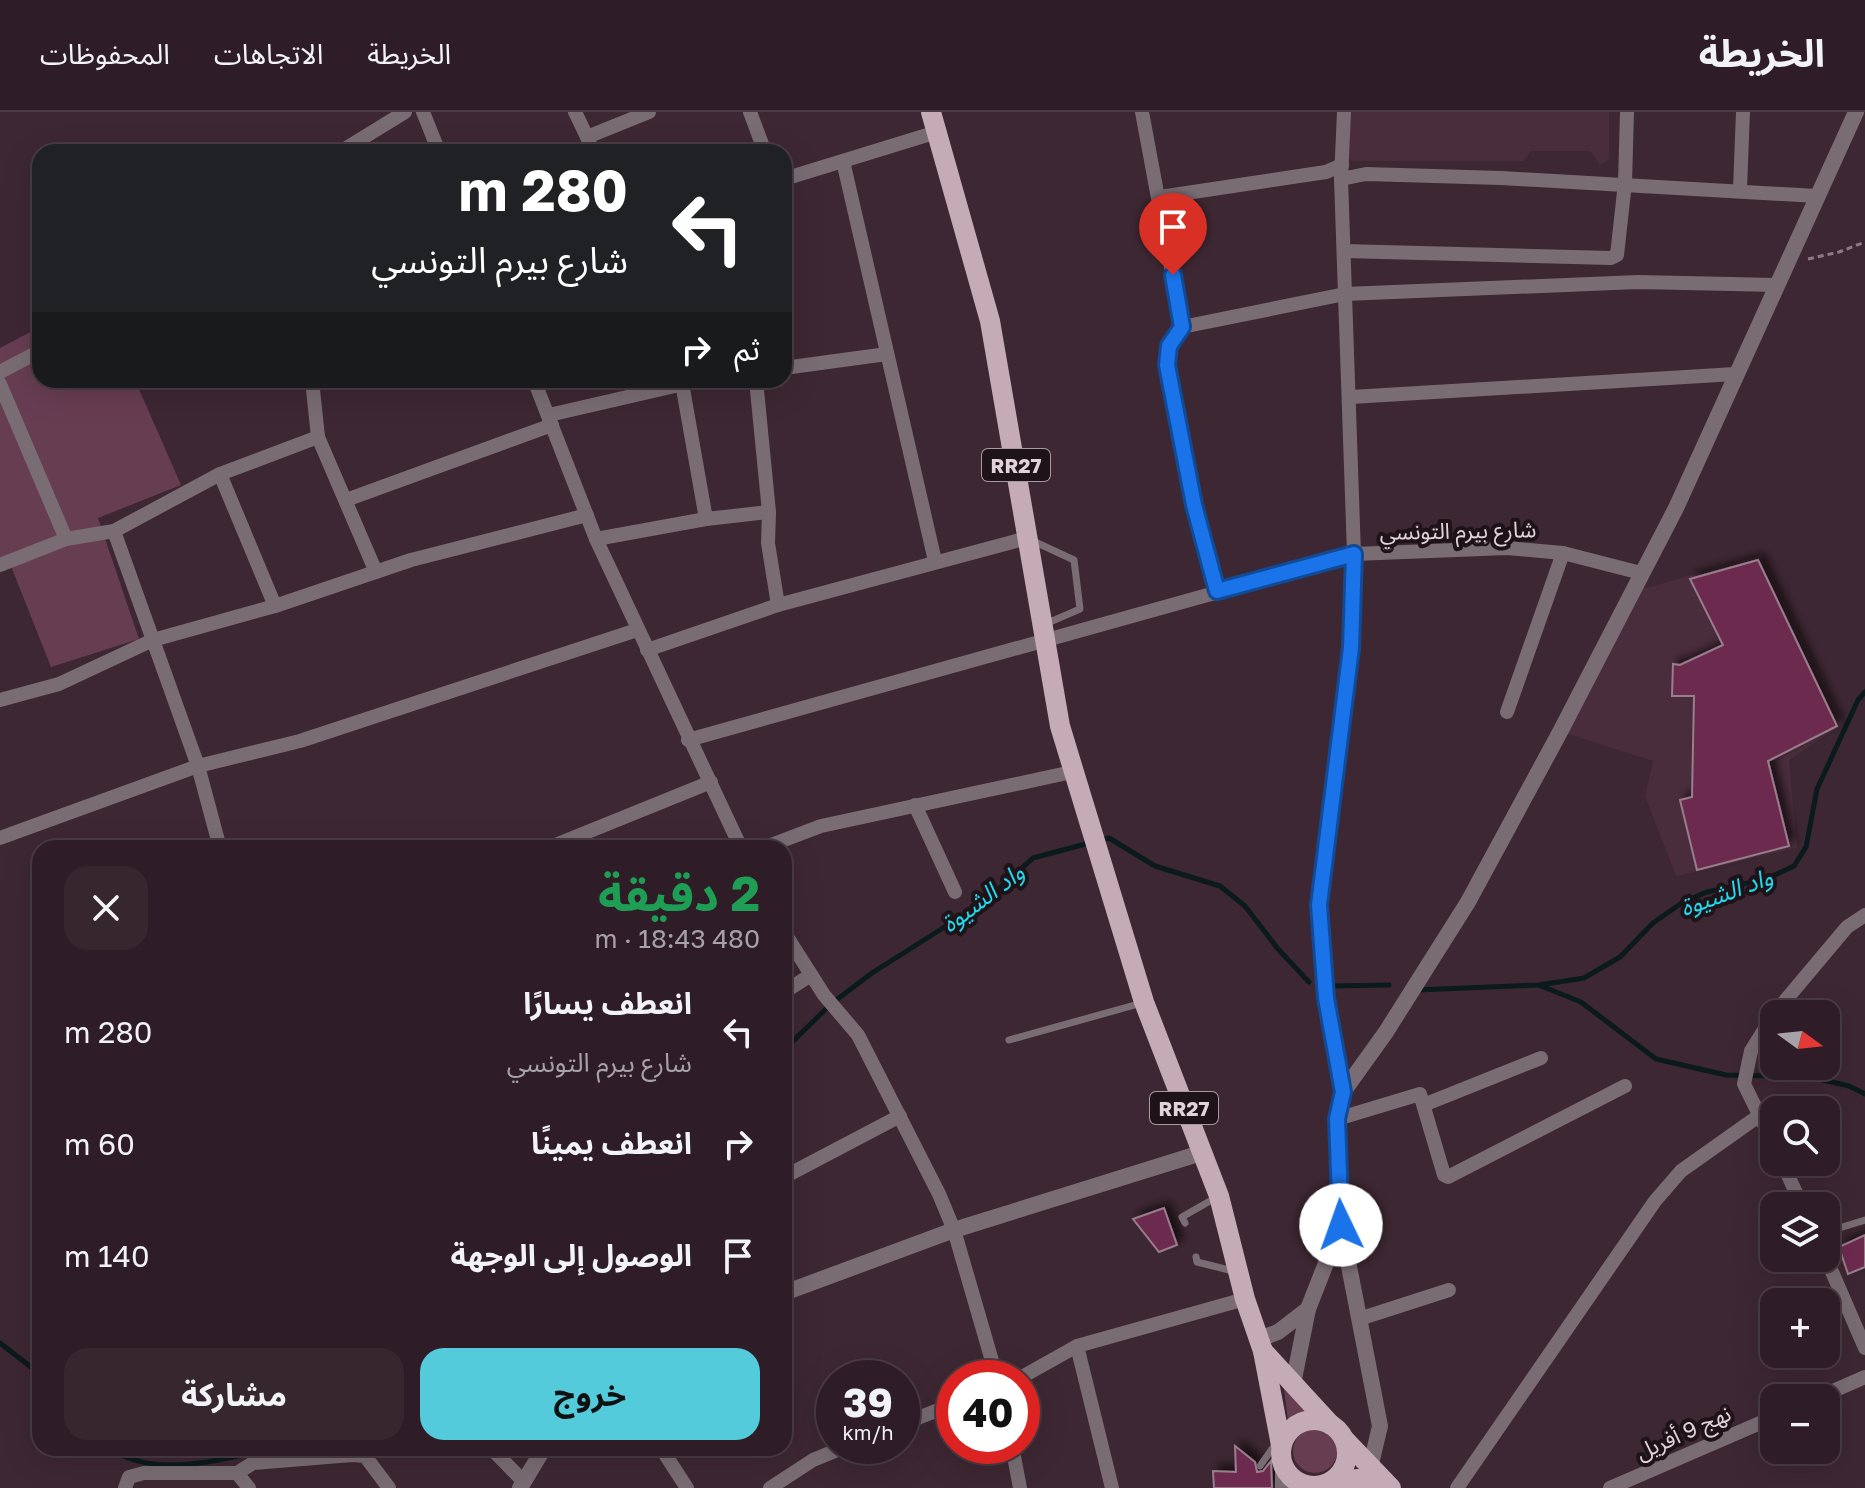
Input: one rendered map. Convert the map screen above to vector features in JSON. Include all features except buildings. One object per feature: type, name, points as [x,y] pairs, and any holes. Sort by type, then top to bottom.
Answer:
[{"type":"main road","name":"RR27","points":[[934,122],[990,321],[1043,632],[1072,772],[1144,1002],[1219,1196],[1241,1273],[1245,1299],[1261,1345],[1281,1442],[1283,1478],[1318,1486]]},
{"type":"main road","name":"RR27","points":[[1261,1345],[1293,1384],[1391,1488]]},
{"type":"main road","points":[[1281,1442],[1292,1427],[1311,1419],[1338,1432],[1347,1448],[1344,1468],[1318,1486]]},
{"type":"main road","points":[[1318,1486],[1358,1479],[1384,1488]]},
{"type":"street","points":[[353,144],[405,112]]},
{"type":"street","points":[[423,112],[436,144]]},
{"type":"street","points":[[575,112],[590,144]]},
{"type":"street","points":[[587,137],[649,112]]},
{"type":"street","points":[[750,112],[762,144]]},
{"type":"street","points":[[1142,112],[1182,327],[1169,346],[1167,365],[1194,505],[1217,591]]},
{"type":"street","points":[[1344,112],[1341,172],[1354,554],[1351,648],[1319,905],[1326,998],[1343,1092],[1337,1119],[1341,1225],[1380,1426],[1371,1464]]},
{"type":"street","points":[[1344,251],[1611,258],[1620,250],[1627,112]]},
{"type":"street","points":[[1740,189],[1743,112]]},
{"type":"street","points":[[1343,1092],[1386,1032],[1468,902],[1676,508],[1856,112]]},
{"type":"street","points":[[792,177],[843,161],[934,122]]},
{"type":"street","points":[[843,161],[935,561]]},
{"type":"street","points":[[1160,197],[1326,172],[1625,183],[1817,196]]},
{"type":"street","points":[[1182,327],[1345,294],[1638,282],[1777,285]]},
{"type":"street","points":[[792,367],[887,354]]},
{"type":"street","points":[[0,372],[32,355]]},
{"type":"street","points":[[1351,397],[1735,374]]},
{"type":"street","points":[[0,384],[66,539]]},
{"type":"street","points":[[313,388],[318,437],[376,572]]},
{"type":"street","points":[[537,388],[596,539],[688,740],[711,782],[733,840]]},
{"type":"street","points":[[346,500],[550,420],[664,388]]},
{"type":"street","points":[[683,388],[706,519]]},
{"type":"street","points":[[757,388],[769,512],[771,572],[778,605]]},
{"type":"street","points":[[0,565],[66,539],[114,531],[220,474],[318,437]]},
{"type":"street","points":[[220,474],[275,606]]},
{"type":"street","points":[[596,539],[706,519],[769,512]]},
{"type":"street","points":[[0,700],[59,684],[153,640],[275,606],[376,572],[587,515]]},
{"type":"street","points":[[114,531],[198,766],[218,840]]},
{"type":"street","points":[[647,650],[778,605],[1027,538]]},
{"type":"street","name":"شارع بيرم التونسي","points":[[688,740],[1043,632],[1217,591],[1354,554],[1507,548],[1563,553],[1641,573]]},
{"type":"street","points":[[1507,712],[1563,553]]},
{"type":"street","points":[[0,836],[198,766],[300,741],[637,630]]},
{"type":"street","points":[[784,840],[821,826],[1072,772]]},
{"type":"street","points":[[568,840],[711,782]]},
{"type":"street","points":[[915,805],[955,892]]},
{"type":"street","points":[[1786,1000],[1847,927],[1865,915]]},
{"type":"street","points":[[792,946],[824,995],[858,1035],[900,1116],[954,1230],[992,1360]]},
{"type":"street","points":[[792,987],[811,975]]},
{"type":"street","points":[[1457,1488],[1655,1201],[1681,1171],[1760,1115],[1744,1084],[1751,1051],[1760,1037]]},
{"type":"street","points":[[1426,1104],[1541,1058]]},
{"type":"street","points":[[1337,1119],[1417,1094],[1423,1096],[1444,1175],[1448,1177],[1625,1086]]},
{"type":"street","points":[[792,1173],[900,1116]]},
{"type":"street","points":[[792,1290],[954,1230],[1201,1153]]},
{"type":"street","points":[[1293,1384],[1308,1309],[1341,1225]]},
{"type":"street","points":[[1832,1272],[1865,1348]]},
{"type":"street","points":[[1359,1319],[1449,1290]]},
{"type":"street","points":[[1040,1367],[1077,1346],[1245,1299]]},
{"type":"street","points":[[1261,1345],[1308,1309]]},
{"type":"street","points":[[1077,1346],[1112,1488]]},
{"type":"street","points":[[1840,1388],[1865,1377]]},
{"type":"street","name":"نهج 9 أفريل","points":[[1610,1488],[1760,1423]]},
{"type":"street","points":[[125,1488],[129,1477],[144,1473],[237,1473],[253,1463],[365,1456],[389,1488]]},
{"type":"street","points":[[498,1456],[522,1485],[539,1456]]},
{"type":"street","points":[[666,1456],[687,1488]]},
{"type":"street","points":[[770,1488],[816,1459]]},
{"type":"street","points":[[1015,1464],[1020,1488]]},
{"type":"street","points":[[237,1473],[249,1488]]},
{"type":"lane","points":[[1027,538],[1074,560],[1080,609],[1043,632]]},
{"type":"lane","points":[[1009,1040],[1144,1002]]},
{"type":"lane","points":[[1185,1223],[1182,1217],[1219,1196]]},
{"type":"lane","points":[[1840,1228],[1865,1220]]},
{"type":"lane","points":[[1196,1257],[1197,1262],[1241,1273]]},
{"type":"lane","points":[[1260,1466],[1281,1442]]},
{"type":"path","points":[[1787,263],[1839,252],[1865,242]]},
{"type":"shaded area","points":[[1345,112],[1609,112],[1609,159],[1600,165],[1590,151],[1531,151],[1524,161],[1352,161],[1343,154]]},
{"type":"shaded area","points":[[32,331],[32,388],[139,388],[181,485],[98,518],[139,639],[51,667],[9,561],[0,564],[0,348]]},
{"type":"shaded area","points":[[1761,555],[1843,724],[1789,760],[1797,848],[1676,876],[1645,796],[1653,761],[1565,733],[1635,585],[1647,588]]},
{"type":"shaded area","points":[[1283,1381],[1317,1416],[1289,1428]]},
{"type":"shaded area","points":[[1315,1429],[1330,1436],[1337,1451],[1330,1466],[1315,1473],[1300,1466],[1293,1451],[1300,1436]]},
{"type":"waterway","name":"واد الشيوة","points":[[1416,990],[1539,985],[1584,978],[1620,957],[1653,923],[1683,902],[1707,892],[1766,879],[1794,866],[1806,847],[1817,789],[1858,700],[1865,692]]},
{"type":"waterway","name":"واد الشيوة","points":[[1099,841],[1109,838],[1155,866],[1220,886],[1245,906],[1278,949],[1309,982]]},
{"type":"waterway","name":"واد الشيوة","points":[[792,1042],[831,1004],[872,973],[984,902],[1033,858],[1089,843]]},
{"type":"waterway","name":"واد الشيوة","points":[[1332,986],[1389,985]]},
{"type":"waterway","name":"واد الشيوة","points":[[1541,986],[1581,1002],[1656,1059],[1726,1075],[1810,1077],[1849,1086],[1865,1094]]},
{"type":"waterway","name":"واد الشيوة","points":[[0,1343],[32,1368]]},
{"type":"waterway","name":"واد الشيوة","points":[[123,1456],[168,1465],[235,1456]]},
{"type":"route","points":[[1173,275],[1182,327],[1174,334],[1169,346],[1167,365],[1194,505],[1217,591],[1354,554],[1351,648],[1323,853],[1319,905],[1326,998],[1343,1092],[1337,1119],[1341,1225]]}]
